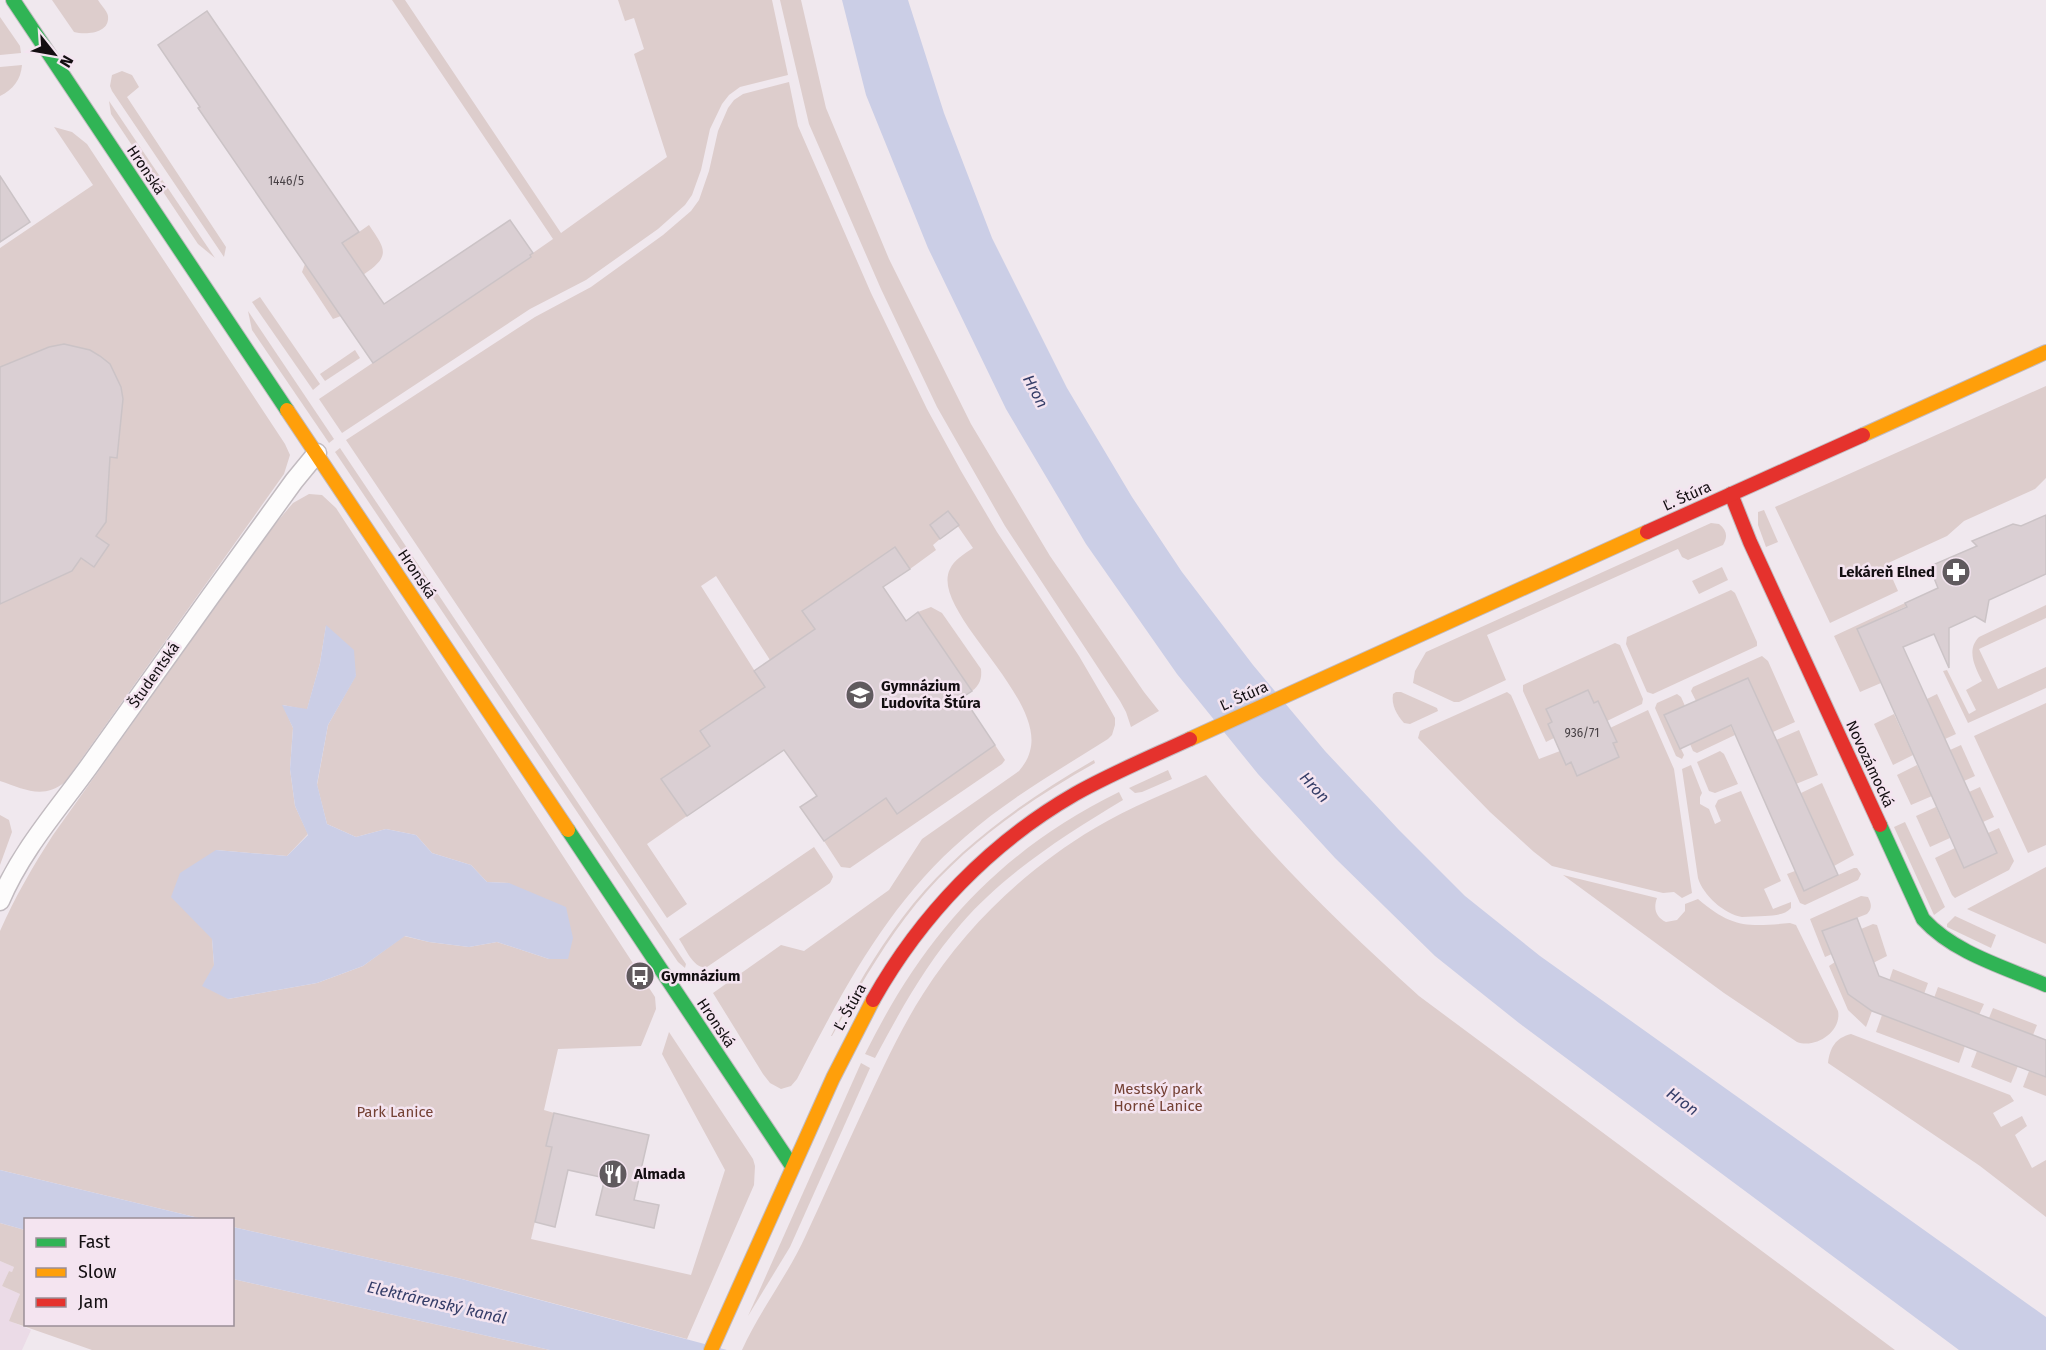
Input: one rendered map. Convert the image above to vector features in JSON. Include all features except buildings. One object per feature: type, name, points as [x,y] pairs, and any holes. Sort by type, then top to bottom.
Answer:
[{"type":"street","name":"Hronská","points":[[13,0],[792,1166]]},
{"type":"street","name":"Ľ. Štúra","points":[[711,1350],[845,1050],[890,971],[916,934],[946,898],[996,850],[1033,822],[1094,784],[1159,753],[2046,352]]},
{"type":"street","name":"Študentská","points":[[0,901],[19,862],[43,826],[92,763],[294,481],[317,453]]},
{"type":"street","name":"Novozámocká","points":[[1731,494],[1755,552],[1923,919],[1929,928],[1947,941],[2046,985]]},
{"type":"shaded area","points":[[0,1261],[14,1267],[12,1272],[9,1271],[2,1286],[20,1294],[10,1321],[31,1330],[22,1350],[0,1350]]},
{"type":"green space","points":[[52,0],[98,0],[108,16],[108,22],[105,27],[96,32],[74,32]]},
{"type":"green space","points":[[392,0],[405,0],[561,233],[667,157],[634,54],[644,49],[634,18],[625,21],[618,0],[772,0],[788,75],[740,87],[729,95],[710,129],[701,170],[692,195],[685,205],[658,229],[586,280],[530,309],[342,433],[319,399],[530,257],[553,239]]},
{"type":"green space","points":[[780,0],[801,0],[826,108],[889,259],[971,424],[1050,556],[1159,711],[1131,727],[1120,701],[1005,526],[937,407],[881,289],[809,124]]},
{"type":"green space","points":[[0,17],[20,46],[21,53],[0,55]]},
{"type":"green space","points":[[22,65],[15,84],[0,96],[0,67]]},
{"type":"green space","points":[[122,71],[132,75],[139,87],[127,97],[226,247],[224,257],[112,91],[110,86],[112,75]]},
{"type":"green space","points":[[789,82],[798,126],[871,293],[927,409],[997,532],[1079,656],[1115,718],[1115,725],[1108,739],[1034,785],[981,823],[913,890],[869,949],[797,1079],[791,1086],[781,1089],[770,1083],[763,1074],[713,993],[781,945],[804,951],[889,890],[922,839],[1019,771],[1029,754],[1030,729],[1021,705],[970,630],[956,607],[948,586],[950,569],[960,557],[973,548],[948,512],[930,525],[940,539],[933,545],[936,550],[910,569],[895,548],[803,610],[815,629],[770,660],[716,576],[701,586],[765,687],[700,731],[710,746],[661,779],[687,816],[647,844],[687,904],[667,918],[346,440],[535,317],[591,287],[663,235],[691,211],[699,200],[709,171],[718,131],[734,100],[743,94]]},
{"type":"green space","points":[[109,101],[215,258],[198,244],[111,114]]},
{"type":"green space","points":[[54,127],[72,132],[87,144],[285,444],[290,455],[284,474],[65,782],[49,791],[41,792],[25,790],[0,781],[0,248],[93,185]]},
{"type":"green space","points":[[369,225],[383,252],[378,263],[363,275],[342,244]]},
{"type":"green space","points":[[305,264],[341,316],[333,319],[302,272]]},
{"type":"green space","points":[[260,297],[320,384],[313,390],[252,302]]},
{"type":"green space","points":[[248,311],[334,439],[329,443],[252,330]]},
{"type":"green space","points":[[355,350],[360,358],[325,381],[320,374]]},
{"type":"green space","points":[[2046,386],[2046,478],[2035,489],[1964,521],[1947,536],[1886,564],[1898,591],[1830,623],[1775,507]]},
{"type":"green space","points":[[340,448],[686,964],[685,968],[678,962],[335,452]]},
{"type":"green space","name":"Park Lanice","points":[[309,494],[322,495],[336,508],[655,997],[656,1009],[641,1046],[558,1049],[544,1110],[554,1113],[546,1146],[552,1147],[531,1239],[691,1275],[725,1170],[662,1054],[669,1032],[753,1159],[754,1185],[687,1339],[458,1278],[234,1227],[234,1218],[199,1218],[0,1170],[0,931],[53,835],[270,530],[293,503]],"holes":[[[326,626],[356,675],[328,725],[317,785],[327,824],[356,837],[386,829],[416,835],[432,853],[471,865],[487,882],[509,883],[549,959],[497,942],[469,947],[404,936],[363,966],[317,983],[228,999],[214,965],[212,939],[216,850],[287,856],[308,834],[295,806],[290,769],[293,728],[283,705],[307,710],[320,663]]]},
{"type":"green space","points":[[1764,510],[1778,542],[1766,547],[1758,525],[1758,512]]},
{"type":"green space","points":[[1711,523],[1719,524],[1725,531],[1726,539],[1723,545],[1688,560],[1682,557],[1678,549],[1487,635],[1506,680],[1459,702],[1454,702],[1413,683],[1415,671],[1426,652]]},
{"type":"green space","points":[[1722,567],[1728,580],[1699,594],[1692,581]]},
{"type":"green space","points":[[1731,590],[1735,593],[1757,646],[1653,694],[1647,692],[1626,644],[1627,637]]},
{"type":"green space","points":[[1905,603],[1907,606],[1857,629],[1881,683],[1860,692],[1834,636]]},
{"type":"green space","points":[[2046,605],[2046,618],[1979,649],[1998,689],[2046,667],[2046,688],[1968,723],[1943,671],[1947,670],[1969,714],[1976,710],[1966,690],[1982,681],[1973,659],[1975,642],[1979,637]]},
{"type":"green space","points":[[931,607],[942,613],[981,669],[980,681],[972,691],[918,612]]},
{"type":"green space","points":[[1615,643],[1620,645],[1643,699],[1642,704],[1607,721],[1598,702],[1594,703],[1588,690],[1546,709],[1552,722],[1548,724],[1554,738],[1546,742],[1523,691],[1523,685]]},
{"type":"green space","points":[[1762,656],[1768,661],[1795,722],[1773,732],[1748,678],[1696,701],[1691,691],[1693,687]]},
{"type":"green space","points":[[1401,692],[1437,708],[1438,711],[1410,724],[1404,723],[1394,706],[1393,694]]},
{"type":"green space","points":[[1507,692],[1511,695],[1539,759],[1560,751],[1567,764],[1571,762],[1577,776],[1619,757],[1613,743],[1617,741],[1610,728],[1648,710],[1674,769],[1692,893],[1682,898],[1674,892],[1663,893],[1552,866],[1490,812],[1418,738],[1420,731]]},
{"type":"green space","points":[[1677,694],[1685,706],[1665,716],[1684,755],[1682,759],[1676,756],[1655,708],[1657,703]]},
{"type":"green space","points":[[1937,694],[1956,734],[1945,739],[1927,699]]},
{"type":"green space","points":[[2046,703],[2046,845],[2028,853],[1974,736]]},
{"type":"green space","points":[[1894,714],[1913,755],[1893,765],[1874,724]]},
{"type":"green space","points":[[1730,725],[1735,735],[1697,753],[1693,751],[1690,744]]},
{"type":"green space","points":[[1799,730],[1818,775],[1796,784],[1776,740]]},
{"type":"green space","points":[[995,745],[1005,760],[1002,764],[850,868],[841,867],[824,841],[886,798],[897,813]]},
{"type":"green space","points":[[1961,745],[1975,776],[1964,781],[1950,750]]},
{"type":"green space","points":[[1720,751],[1724,754],[1738,784],[1715,793],[1709,791],[1697,762]]},
{"type":"green space","points":[[1094,760],[1095,763],[1022,808],[955,862],[916,904],[892,936],[831,1036],[858,985],[879,952],[913,904],[932,882],[974,842],[997,824]]},
{"type":"green space","points":[[1691,765],[1702,793],[1700,804],[1709,809],[1715,824],[1721,821],[1715,806],[1718,800],[1741,791],[1781,881],[1764,889],[1773,909],[1791,902],[1789,910],[1776,915],[1742,917],[1721,908],[1704,891],[1698,878],[1682,769]]},
{"type":"green space","points":[[1917,765],[1932,796],[1911,805],[1897,775]]},
{"type":"green space","points":[[1168,770],[1172,779],[1142,792],[1135,793],[1129,788]]},
{"type":"green space","name":"Mestský park Horné Lanice","points":[[1206,775],[1281,862],[1419,996],[1895,1350],[742,1350],[799,1250],[905,1024],[958,945],[999,901],[1070,844],[1122,813]]},
{"type":"green space","points":[[1822,783],[1854,855],[1834,866],[1801,793]]},
{"type":"green space","points":[[1980,787],[1994,817],[1983,822],[1969,792]]},
{"type":"green space","points":[[1119,792],[1123,800],[1037,856],[978,905],[948,939],[925,972],[875,1058],[865,1054],[913,971],[969,900],[1001,869],[1037,841],[1076,815]]},
{"type":"green space","points":[[1936,807],[1950,838],[1930,847],[1916,816]]},
{"type":"green space","points":[[0,815],[9,820],[12,832],[0,865]]},
{"type":"green space","points":[[1905,822],[1945,907],[1934,915],[1894,827]]},
{"type":"green space","points":[[1999,828],[2014,861],[2009,870],[1955,898],[1935,858],[1955,848],[1964,868],[1997,853],[1988,833]]},
{"type":"green space","points":[[814,847],[832,874],[830,883],[707,967],[694,962],[679,939]]},
{"type":"green space","points":[[2046,867],[2046,944],[1967,909]]},
{"type":"green space","points":[[1857,868],[1861,874],[1858,880],[1805,905],[1800,903],[1787,874],[1795,871],[1804,890]]},
{"type":"green space","points":[[1563,875],[1657,898],[1656,912],[1666,922],[1677,920],[1685,911],[1685,904],[1698,899],[1721,916],[1741,923],[1796,925],[1838,1011],[1836,1026],[1832,1032],[1819,1041],[1804,1044],[1797,1042],[1724,993]]},
{"type":"green space","points":[[1861,896],[1868,897],[1870,901],[1869,912],[1823,931],[1832,954],[1825,957],[1810,919]]},
{"type":"green space","points":[[1955,916],[1996,935],[1991,948],[1947,927]]},
{"type":"green space","points":[[1873,924],[1877,925],[1887,956],[1873,963],[1861,929]]},
{"type":"green space","points":[[1835,962],[1848,994],[1872,1011],[1866,1027],[1848,1010],[1829,966]]},
{"type":"green space","points":[[1893,969],[1928,983],[1924,994],[1889,981]]},
{"type":"green space","points":[[1938,987],[1984,1004],[1979,1015],[1934,998]]},
{"type":"green space","points":[[1993,1008],[2037,1025],[2033,1035],[1989,1018]]},
{"type":"green space","points":[[1882,1015],[1965,1046],[1959,1063],[1876,1032]]},
{"type":"green space","points":[[1851,1034],[2010,1095],[2014,1101],[1993,1113],[2001,1127],[2022,1116],[2027,1126],[2015,1135],[2032,1168],[2046,1160],[2046,1217],[1980,1166],[1828,1063],[1834,1044]]},
{"type":"green space","points":[[1977,1051],[2018,1066],[2011,1083],[1971,1067]]},
{"type":"green space","points":[[861,1063],[870,1068],[790,1247],[748,1316]]},
{"type":"green space","points":[[2029,1071],[2046,1077],[2046,1096],[2023,1087]]},
{"type":"green space","points":[[0,1223],[24,1230],[24,1326],[234,1326],[234,1279],[550,1350],[92,1350],[9,1321],[20,1294],[2,1286],[9,1271],[12,1272],[14,1267],[0,1261]]},
{"type":"water","name":"Hron","points":[[842,0],[908,0],[944,113],[992,238],[1067,388],[1132,497],[1182,572],[1253,665],[1325,751],[1465,896],[1540,956],[2046,1317],[2046,1350],[1959,1350],[1519,1023],[1435,956],[1335,858],[1258,774],[1177,674],[1086,544],[1006,409],[928,248],[866,95]]},
{"type":"water","points":[[326,625],[354,650],[356,676],[328,725],[317,784],[327,824],[356,837],[386,829],[416,835],[432,853],[471,865],[487,882],[509,883],[566,907],[573,938],[568,959],[549,959],[497,942],[469,947],[429,942],[405,936],[363,966],[317,983],[228,999],[202,986],[214,965],[212,939],[171,897],[180,873],[216,850],[287,856],[308,835],[295,806],[290,769],[293,728],[282,705],[307,709],[320,663]]},
{"type":"water","points":[[0,1170],[199,1218],[24,1218],[24,1230],[0,1223]]},
{"type":"water","name":"Elektrárenský kanál","points":[[234,1227],[458,1278],[727,1350],[550,1350],[234,1279]]},
{"type":"traffic: fast","points":[[13,0],[287,410]]},
{"type":"traffic: fast","points":[[1880,825],[1923,919],[1935,931],[1964,950],[2046,985]]},
{"type":"traffic: fast","points":[[568,830],[792,1166]]},
{"type":"traffic: slow","points":[[1863,435],[2046,352]]},
{"type":"traffic: slow","points":[[287,410],[568,830]]},
{"type":"traffic: slow","points":[[1190,739],[1647,532]]},
{"type":"traffic: slow","points":[[711,1350],[833,1078],[873,1000]]},
{"type":"traffic: jam","points":[[1647,532],[1863,435]]},
{"type":"traffic: jam","points":[[1731,494],[1750,542],[1880,825]]},
{"type":"traffic: jam","points":[[873,1000],[892,969],[936,910],[986,858],[1044,813],[1075,794],[1190,739]]},
{"type":"place","name":"Lekáreň Elned","points":[[1956,572]]},
{"type":"place","name":"Gymnázium Ľudovíta Štúra","points":[[860,695]]},
{"type":"place","name":"Gymnázium","points":[[640,976]]},
{"type":"place","name":"Almada","points":[[613,1174]]}]
